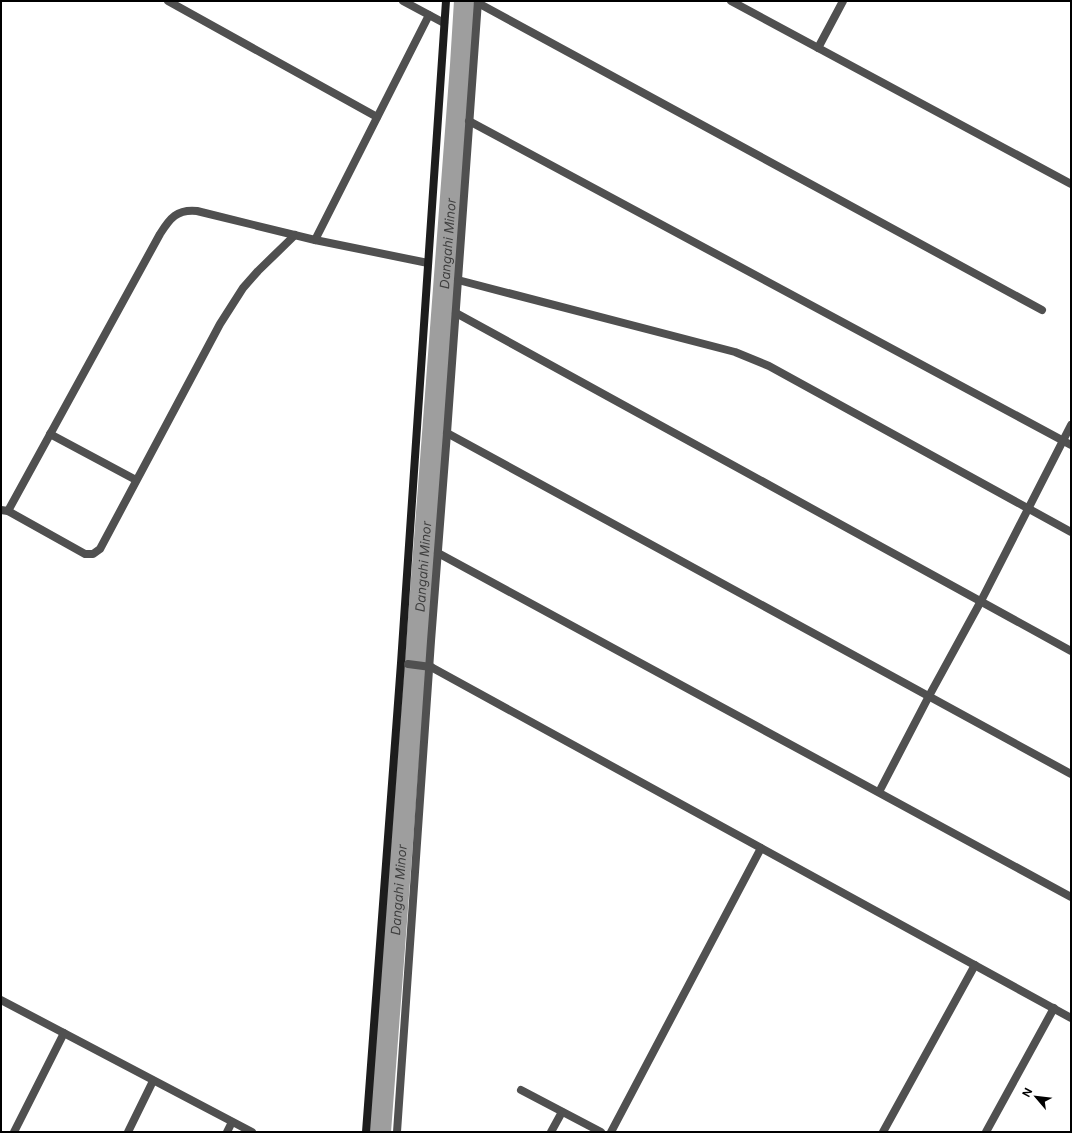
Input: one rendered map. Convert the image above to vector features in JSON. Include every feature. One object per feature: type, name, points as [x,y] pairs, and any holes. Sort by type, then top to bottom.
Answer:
[{"type":"street","points":[[168,1],[377,117]]},
{"type":"street","points":[[403,1],[444,23]]},
{"type":"street","points":[[731,1],[1071,184]]},
{"type":"street","points":[[818,48],[843,1]]},
{"type":"street","points":[[397,1132],[478,2],[1042,310]]},
{"type":"street","points":[[366,1132],[404,664],[428,263],[444,23],[447,3]]},
{"type":"street","points":[[315,240],[429,15]]},
{"type":"street","points":[[469,121],[1071,445]]},
{"type":"street","points":[[296,235],[242,288],[220,324],[100,549],[93,554],[85,554],[4,510],[50,434],[160,234],[167,223],[176,214],[188,210],[197,211],[296,235],[315,240],[428,263]]},
{"type":"street","points":[[458,280],[735,352],[769,366],[1071,532]]},
{"type":"street","points":[[456,313],[1071,651]]},
{"type":"street","points":[[879,792],[981,601],[1071,425]]},
{"type":"street","points":[[447,433],[1071,774]]},
{"type":"street","points":[[50,434],[136,480]]},
{"type":"street","points":[[438,553],[1071,897]]},
{"type":"street","points":[[404,664],[431,667],[1071,1018]]},
{"type":"street","points":[[611,1132],[761,848]]},
{"type":"street","points":[[883,1132],[975,965]]},
{"type":"street","points":[[1,1000],[252,1132]]},
{"type":"street","points":[[986,1132],[1054,1008]]},
{"type":"street","points":[[14,1132],[64,1034]]},
{"type":"street","points":[[128,1132],[154,1080]]},
{"type":"street","points":[[522,1090],[600,1132]]},
{"type":"street","points":[[551,1132],[562,1112]]},
{"type":"street","points":[[227,1132],[232,1122]]},
{"type":"waterway","name":"Dangahi Minor","points":[[380,1132],[465,1]]}]
